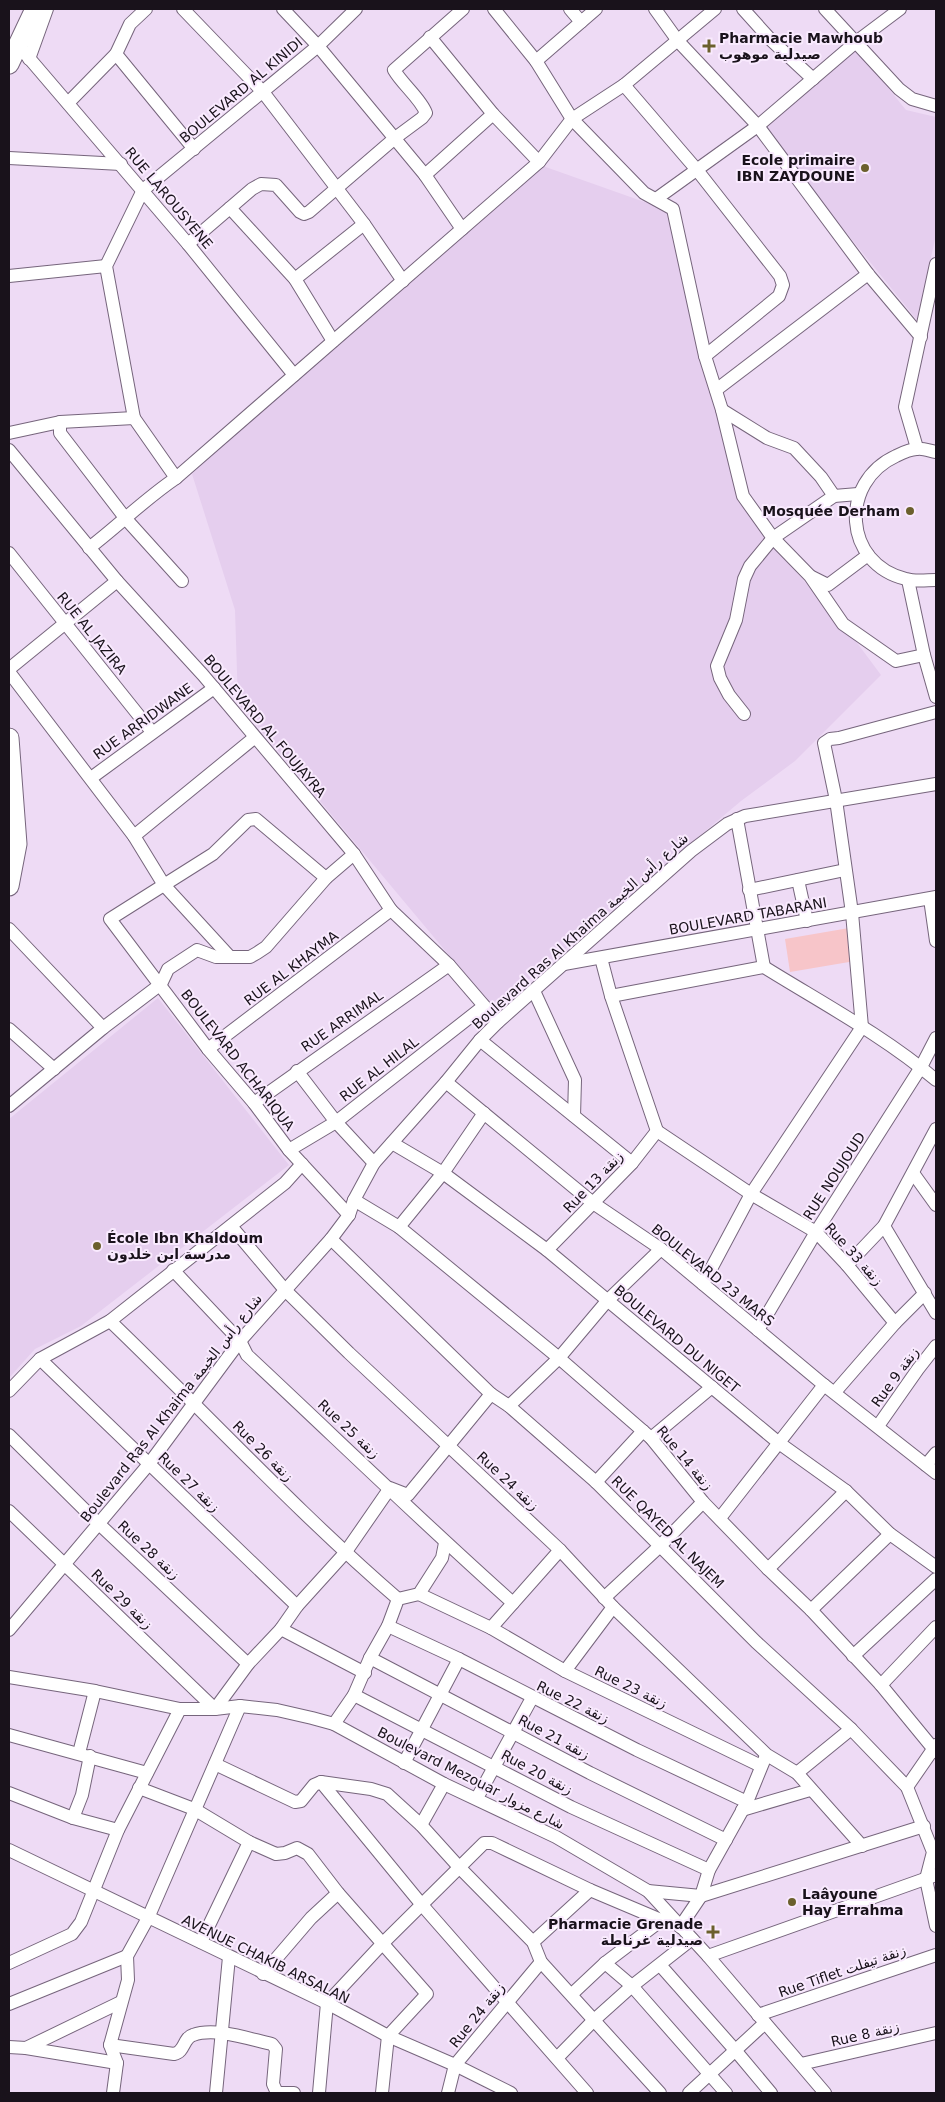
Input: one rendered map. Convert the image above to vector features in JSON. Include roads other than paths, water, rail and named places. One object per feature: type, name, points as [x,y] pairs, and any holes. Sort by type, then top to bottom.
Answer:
[{"type":"main road","points":[[9,64],[16,39],[35,9]]},
{"type":"main road","points":[[9,738],[17,844],[9,886]]},
{"type":"street","points":[[29,59],[47,9]]},
{"type":"street","points":[[68,103],[116,54],[130,24],[146,9]]},
{"type":"street","points":[[182,9],[263,92],[364,224],[403,281]]},
{"type":"street","points":[[283,9],[318,46],[395,138],[425,175],[462,229]]},
{"type":"street","name":"BOULEVARD AL KINIDI","points":[[143,190],[318,46],[356,9]]},
{"type":"street","points":[[188,244],[256,186],[276,184],[304,214],[338,189],[395,138],[422,118],[426,113],[422,104],[406,88],[394,70],[462,9]]},
{"type":"street","points":[[494,9],[536,61],[572,119],[644,192],[673,209],[705,356],[722,410],[743,496],[773,538],[810,576],[843,624],[896,661],[924,655]]},
{"type":"street","points":[[570,9],[581,22]]},
{"type":"street","points":[[536,61],[596,9]]},
{"type":"street","points":[[655,9],[678,42],[758,126],[868,274],[921,337]]},
{"type":"street","points":[[89,548],[176,478],[539,162],[572,119],[624,85],[678,42],[715,9]]},
{"type":"street","points":[[743,9],[770,39],[814,79]]},
{"type":"street","points":[[825,9],[899,89],[912,99],[936,106]]},
{"type":"street","points":[[656,199],[758,126],[856,42],[900,9]]},
{"type":"street","points":[[430,38],[493,114],[539,162]]},
{"type":"street","name":"RUE LAROUSYENE","points":[[16,39],[29,59],[143,190],[294,375]]},
{"type":"street","points":[[116,54],[194,149]]},
{"type":"street","points":[[624,85],[697,170],[780,276],[783,285],[779,296],[705,356]]},
{"type":"street","points":[[425,175],[493,114]]},
{"type":"street","points":[[9,158],[121,164]]},
{"type":"street","points":[[143,190],[106,266],[134,418],[176,478]]},
{"type":"street","points":[[230,208],[295,279],[333,341]]},
{"type":"street","points":[[295,279],[364,224]]},
{"type":"street","points":[[917,448],[905,407],[921,337],[931,306],[936,264]]},
{"type":"street","points":[[9,276],[106,266]]},
{"type":"street","points":[[716,390],[868,274]]},
{"type":"street","points":[[722,410],[767,438],[794,448],[834,496]]},
{"type":"street","points":[[9,433],[60,422],[134,418]]},
{"type":"street","points":[[60,422],[60,433],[126,519],[182,581]]},
{"type":"street","points":[[936,452],[917,448],[884,461],[869,475],[858,494],[855,510],[856,526],[860,541],[868,555],[879,567],[893,575],[908,580],[936,580]]},
{"type":"street","name":"BOULEVARD AL FOUJAYRA","points":[[9,450],[89,548],[214,688],[254,738],[354,854],[391,910],[449,965],[498,1022]]},
{"type":"street","points":[[744,714],[729,695],[720,678],[717,666],[736,620],[744,579],[750,566],[773,538],[834,496],[858,494]]},
{"type":"street","name":"RUE AL JAZIRA","points":[[9,553],[152,732]]},
{"type":"street","points":[[810,576],[828,585],[868,555]]},
{"type":"street","points":[[117,580],[64,622],[9,671],[134,836],[164,885],[230,957]]},
{"type":"street","points":[[908,580],[924,655],[936,697]]},
{"type":"street","name":"RUE ARRIDWANE","points":[[91,778],[214,688]]},
{"type":"street","points":[[703,1284],[751,1194],[862,1027],[852,913],[836,800],[824,743],[830,739],[936,712]]},
{"type":"street","points":[[134,836],[254,738]]},
{"type":"street","name":"Boulevard Ras Al Khaima شارع رأس الخيمة","points":[[10,1625],[65,1566],[149,1464],[240,1341],[331,1239],[349,1215],[354,1200],[374,1163],[446,1082],[480,1040],[498,1022],[691,851],[737,819],[745,816],[936,784]]},
{"type":"street","points":[[164,885],[213,854],[248,820],[256,819],[326,878]]},
{"type":"street","points":[[737,819],[764,967]]},
{"type":"street","points":[[9,1106],[103,1028],[160,984],[168,969],[197,950],[216,957],[250,957],[266,947],[276,933],[326,878],[354,854]]},
{"type":"street","points":[[749,890],[845,870]]},
{"type":"street","points":[[798,880],[807,921]]},
{"type":"street","name":"BOULEVARD ACHARIQUA","points":[[164,885],[110,919],[208,1049],[254,1103],[289,1150],[349,1215]]},
{"type":"street","points":[[933,898],[936,941]]},
{"type":"street","name":"BOULEVARD TABARANI","points":[[564,964],[933,898]]},
{"type":"street","name":"RUE AL KHAYMA","points":[[208,1049],[391,910]]},
{"type":"street","points":[[9,929],[103,1028]]},
{"type":"street","points":[[601,958],[611,996],[657,1131]]},
{"type":"street","name":"RUE ARRIMAL","points":[[254,1103],[449,965]]},
{"type":"street","points":[[611,996],[764,967],[862,1027],[921,1067],[936,1080]]},
{"type":"street","points":[[534,991],[575,1080],[574,1116]]},
{"type":"street","name":"RUE AL HILAL","points":[[289,1150],[336,1122],[484,1006]]},
{"type":"street","points":[[9,1029],[54,1069]]},
{"type":"street","name":"RUE NOUJOUD","points":[[758,1330],[816,1232],[921,1067],[936,1038]]},
{"type":"street","points":[[480,1040],[632,1163]]},
{"type":"street","points":[[297,1071],[336,1122],[374,1163]]},
{"type":"street","name":"BOULEVARD 23 MARS","points":[[446,1082],[593,1202],[661,1249],[758,1330],[931,1469]]},
{"type":"street","points":[[399,1227],[443,1173],[484,1113]]},
{"type":"street","points":[[847,1265],[884,1226],[936,1130]]},
{"type":"street","name":"Rue 13 زنقة","points":[[547,1250],[632,1163],[657,1131]]},
{"type":"street","name":"Rue 33 زنقة","points":[[657,1131],[751,1194],[816,1232],[847,1265],[895,1323]]},
{"type":"street","name":"BOULEVARD DU NIGET","points":[[392,1143],[443,1173],[547,1250],[779,1443],[846,1491],[890,1534],[936,1567]]},
{"type":"street","points":[[9,1391],[40,1359],[110,1321],[285,1183],[302,1164]]},
{"type":"street","points":[[913,1174],[936,1205]]},
{"type":"street","name":"Rue 14 زنقة","points":[[354,1200],[399,1227],[559,1358],[647,1435],[703,1502],[811,1610],[881,1685],[935,1749]]},
{"type":"street","name":"Rue 24 زنقة","points":[[231,1226],[285,1290],[349,1354],[560,1550],[609,1603],[764,1760]]},
{"type":"street","points":[[884,1226],[936,1313]]},
{"type":"street","name":"RUE QAYED AL NAJEM","points":[[331,1239],[492,1394],[509,1406],[596,1482],[756,1642],[851,1728],[907,1787],[935,1850],[931,1877]]},
{"type":"street","points":[[509,1406],[559,1358],[607,1301],[661,1249]]},
{"type":"street","name":"Rue 25 زنقة","points":[[173,1270],[240,1341],[247,1355],[390,1488],[446,1543],[513,1603]]},
{"type":"street","points":[[720,1518],[779,1443],[830,1388],[925,1293]]},
{"type":"street","name":"Rue 26 زنقة","points":[[110,1321],[345,1553],[398,1599]]},
{"type":"street","name":"Rue 9 زنقة","points":[[878,1426],[936,1346]]},
{"type":"street","name":"Rue 27 زنقة","points":[[40,1359],[297,1606]]},
{"type":"street","points":[[596,1482],[647,1435],[712,1387]]},
{"type":"street","points":[[215,1709],[248,1664],[281,1629],[297,1606],[345,1553],[390,1488],[408,1495],[492,1394]]},
{"type":"street","name":"Rue 28 زنقة","points":[[9,1435],[99,1524],[248,1664]]},
{"type":"street","points":[[931,1469],[936,1453]]},
{"type":"street","points":[[768,1569],[846,1491]]},
{"type":"street","points":[[565,1671],[609,1603],[703,1502]]},
{"type":"street","name":"Rue 29 زنقة","points":[[9,1511],[215,1709]]},
{"type":"street","points":[[811,1610],[890,1534]]},
{"type":"street","points":[[334,1724],[354,1695],[370,1658],[388,1626],[398,1599],[419,1594],[442,1558],[446,1543]]},
{"type":"street","points":[[491,1628],[560,1550]]},
{"type":"street","points":[[853,1656],[936,1579]]},
{"type":"street","name":"Rue 23 زنقة","points":[[419,1594],[491,1628],[565,1671],[764,1760]]},
{"type":"street","name":"Rue 22 زنقة","points":[[388,1626],[459,1659],[744,1806]]},
{"type":"street","points":[[881,1685],[936,1627]]},
{"type":"street","points":[[281,1629],[365,1673]]},
{"type":"street","name":"Rue 21 زنقة","points":[[370,1658],[590,1773],[726,1840]]},
{"type":"street","points":[[404,1763],[459,1659]]},
{"type":"street","name":"Boulevard Mezouar شارع مزوار","points":[[9,1677],[95,1691],[180,1709],[215,1709],[240,1706],[277,1710],[334,1724],[444,1784],[556,1837],[648,1891],[665,1918],[680,1927],[708,1956],[825,2093]]},
{"type":"street","points":[[73,1818],[82,1795],[85,1754],[95,1691]]},
{"type":"street","name":"Rue 20 زنقة","points":[[354,1695],[571,1807],[708,1870]]},
{"type":"street","points":[[477,1798],[532,1698]]},
{"type":"street","points":[[114,2093],[117,2063],[110,2045],[128,1980],[127,1956],[148,1918],[240,1706]]},
{"type":"street","points":[[9,1963],[72,1934],[81,1922],[118,1830],[180,1709]]},
{"type":"street","points":[[797,1773],[851,1728]]},
{"type":"street","points":[[9,1735],[85,1754],[147,1773]]},
{"type":"street","points":[[907,1787],[935,1749]]},
{"type":"street","points":[[680,1927],[701,1896],[708,1870],[744,1806],[764,1760],[797,1773],[810,1790],[862,1846]]},
{"type":"street","points":[[215,1764],[295,1802],[302,1801],[314,1785],[320,1782],[371,1789],[387,1794],[421,1825],[458,1867],[533,1942],[541,1962],[660,2093]]},
{"type":"street","points":[[320,1782],[422,1906],[587,2093]]},
{"type":"street","points":[[421,1825],[444,1784]]},
{"type":"street","points":[[139,1788],[194,1809],[249,1842],[276,1854],[285,1853],[297,1848],[302,1849],[427,1994],[388,2036],[382,2093]]},
{"type":"street","points":[[744,1806],[810,1790]]},
{"type":"street","points":[[9,1793],[73,1818],[118,1830]]},
{"type":"street","points":[[648,1891],[701,1896],[924,1826]]},
{"type":"street","points":[[201,1942],[249,1842]]},
{"type":"street","points":[[320,2093],[327,2004],[383,1943],[484,1843],[492,1843],[590,1890],[665,1918]]},
{"type":"street","name":"AVENUE CHAKIB ARSALAN","points":[[9,1850],[201,1942],[388,2036],[455,2065],[511,2093]]},
{"type":"street","points":[[708,1956],[931,1877],[936,1926]]},
{"type":"street","points":[[533,1942],[590,1890]]},
{"type":"street","points":[[263,1974],[311,1918],[338,1893]]},
{"type":"street","points":[[572,1994],[605,1964],[665,1918]]},
{"type":"street","points":[[557,2058],[593,2020],[632,1986],[692,1939]]},
{"type":"street","name":"Rue Tiflet زنقة تيفلت","points":[[761,2019],[936,1955]]},
{"type":"street","points":[[9,2004],[127,1956]]},
{"type":"street","points":[[216,2093],[229,1957]]},
{"type":"street","name":"Rue 24 زنقة","points":[[448,2093],[455,2065],[505,2002],[541,1962]]},
{"type":"street","points":[[605,1964],[632,1986],[726,2093]]},
{"type":"street","points":[[660,1965],[771,2093]]},
{"type":"street","points":[[26,2048],[121,2002]]},
{"type":"street","points":[[689,2093],[735,2050],[761,2019]]},
{"type":"street","points":[[110,2045],[174,2054],[181,2050],[192,2035],[222,2033],[272,2044],[276,2049],[273,2084],[277,2093],[294,2093]]},
{"type":"street","name":"Rue 8 زنقة","points":[[801,2064],[936,2034]]},
{"type":"street","points":[[9,2047],[26,2048],[117,2063]]},
{"type":"place","name":"Pharmacie Mawhoub صيدلية موهوب","points":[[709,46]]},
{"type":"place","name":"Ecole primaire IBN ZAYDOUNE","points":[[865,168]]},
{"type":"place","name":"Mosquée Derham","points":[[910,511]]},
{"type":"place","name":"École Ibn Khaldoum مدرسة ابن خلدون","points":[[97,1246]]},
{"type":"place","name":"Laâyoune Hay Errahma","points":[[792,1902]]},
{"type":"place","name":"Pharmacie Grenade صيدلية غرناطة","points":[[713,1932]]}]
